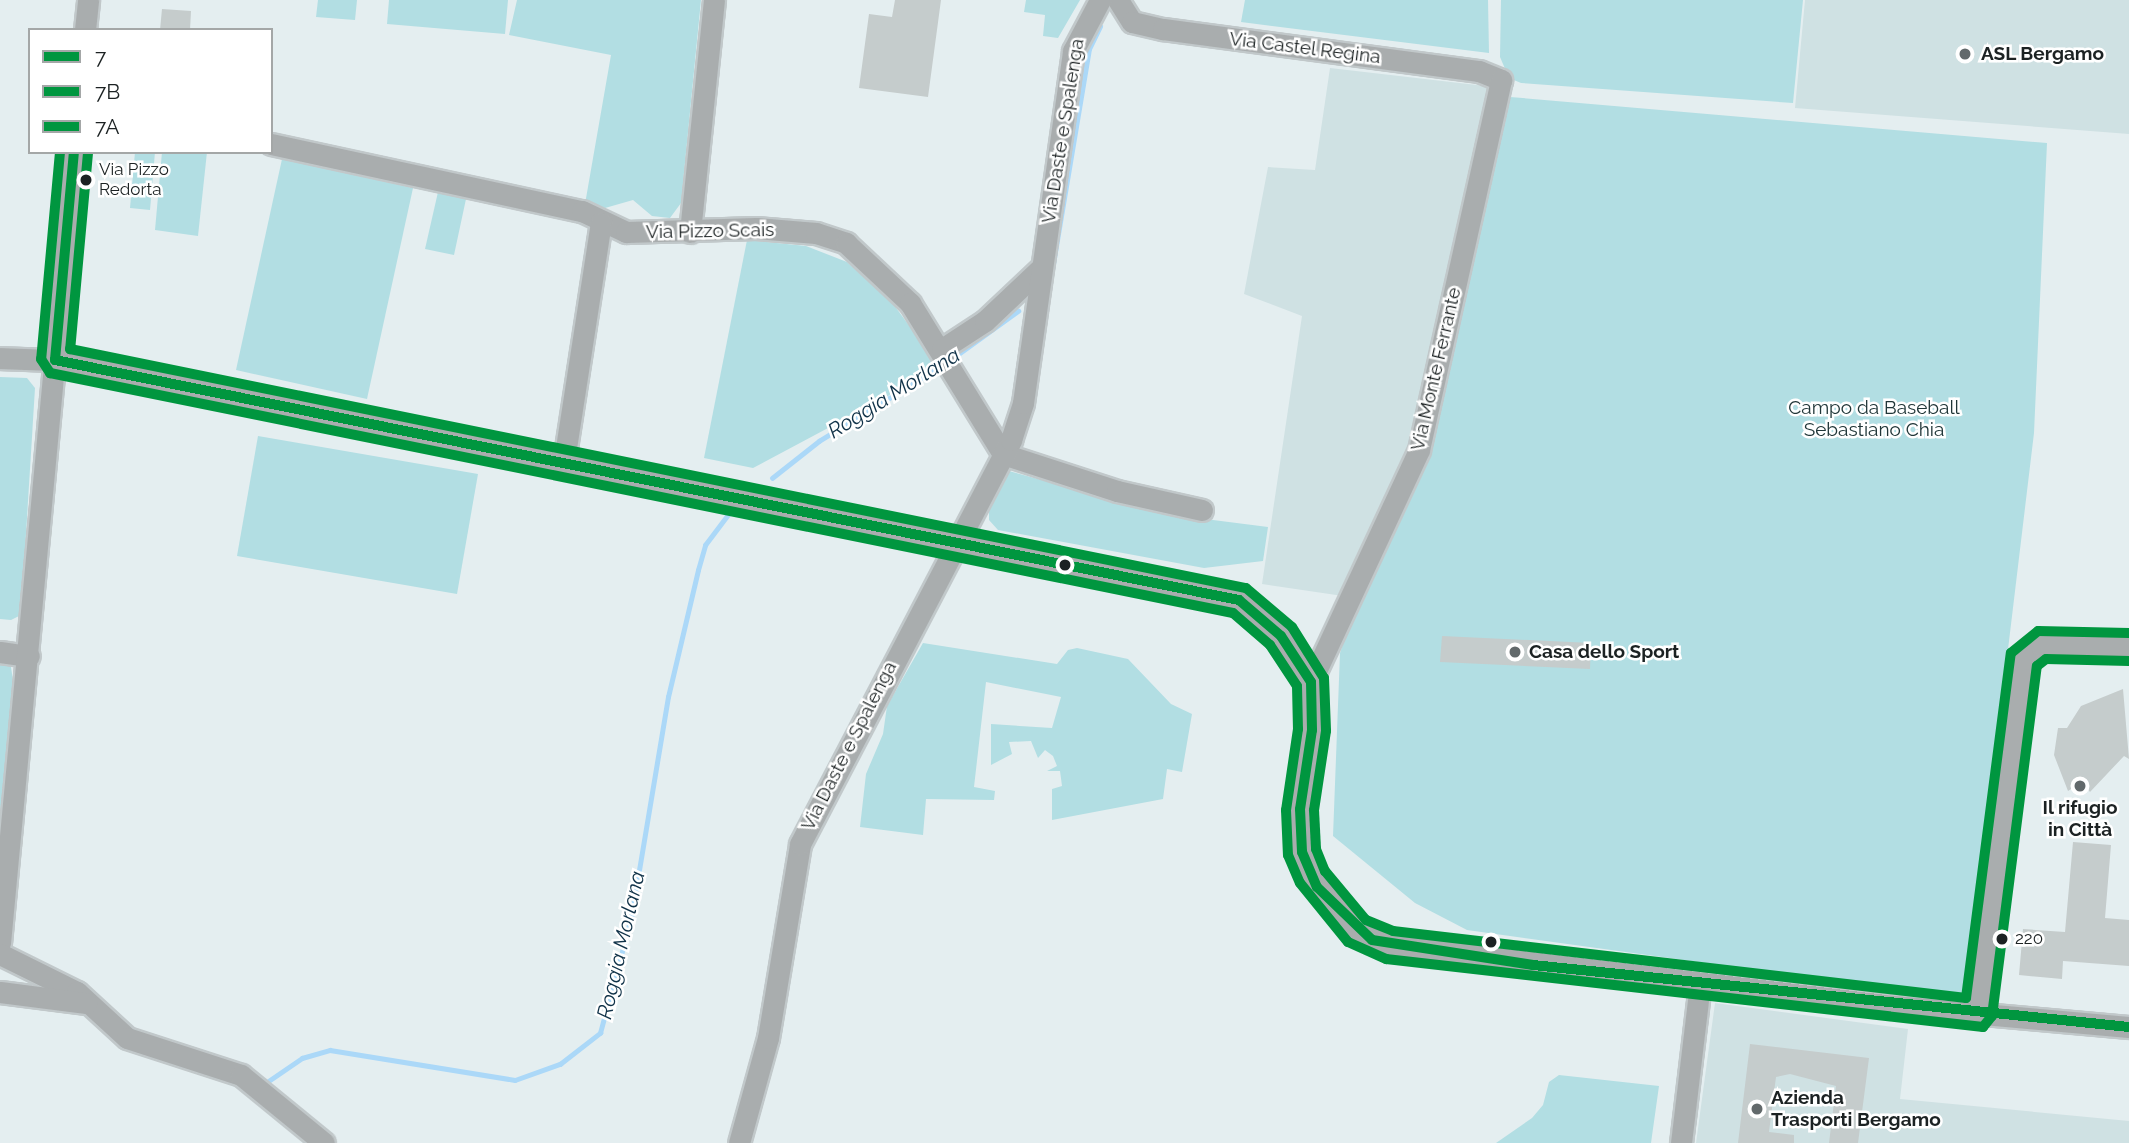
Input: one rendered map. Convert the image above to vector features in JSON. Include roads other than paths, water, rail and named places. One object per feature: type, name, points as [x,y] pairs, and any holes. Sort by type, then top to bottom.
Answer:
[{"type":"street","points":[[85,28],[88,0]]},
{"type":"street","points":[[690,232],[714,0]]},
{"type":"street","name":"Via Daste e Spalenga","points":[[739,1143],[768,1038],[800,844],[837,763],[960,540],[1003,454],[1023,404],[1073,51],[1100,0]]},
{"type":"street","name":"Via Castel Regina","points":[[1118,0],[1132,22],[1163,29],[1479,71],[1501,80]]},
{"type":"street","name":"Via Monte Ferrante","points":[[1311,681],[1419,450],[1501,80]]},
{"type":"street","name":"Via Pizzo Scais","points":[[273,144],[582,211],[601,223],[626,232],[795,230],[846,243],[910,303],[948,360]]},
{"type":"street","points":[[0,943],[29,656],[74,154]]},
{"type":"street","points":[[564,461],[601,223]]},
{"type":"street","points":[[1041,268],[948,360],[1003,454],[1117,491],[1202,510]]},
{"type":"street","points":[[0,358],[55,360],[960,540],[1239,600],[1281,636],[1311,681],[1312,730],[1300,809],[1303,852],[1317,887],[1357,931],[1403,947],[1700,984],[1978,1014],[2129,1027]]},
{"type":"street","points":[[1978,1014],[2024,659],[2041,645],[2129,648]]},
{"type":"street","points":[[0,652],[29,656]]},
{"type":"street","points":[[0,954],[91,1004],[143,1046],[241,1075],[324,1143]]},
{"type":"street","points":[[1681,1143],[1700,984]]},
{"type":"street","points":[[0,992],[91,1004]]},
{"type":"waterway","name":"Roggia Morlana","points":[[1052,270],[1089,49],[1100,26]]},
{"type":"waterway","name":"Roggia Morlana","points":[[950,360],[1018,311]]},
{"type":"waterway","name":"Roggia Morlana","points":[[772,478],[819,441],[940,367]]},
{"type":"waterway","name":"Roggia Morlana","points":[[267,1082],[302,1058],[330,1050],[515,1080],[560,1064],[600,1033],[631,918],[668,697],[698,570],[705,545],[728,515]]},
{"type":"place","name":"ASL Bergamo","points":[[1965,54]]},
{"type":"place","name":"Via Pizzo Redorta","points":[[86,180]]},
{"type":"place","name":"Casa dello Sport","points":[[1515,652]]},
{"type":"place","name":"Il rifugio in Città","points":[[2080,786]]},
{"type":"place","name":"220","points":[[2002,939]]},
{"type":"place","name":"Azienda Trasporti Bergamo","points":[[1757,1109]]},
{"type":"park label","name":"Campo da Baseball Sebastiano Chia","points":[[1874,419]]}]
